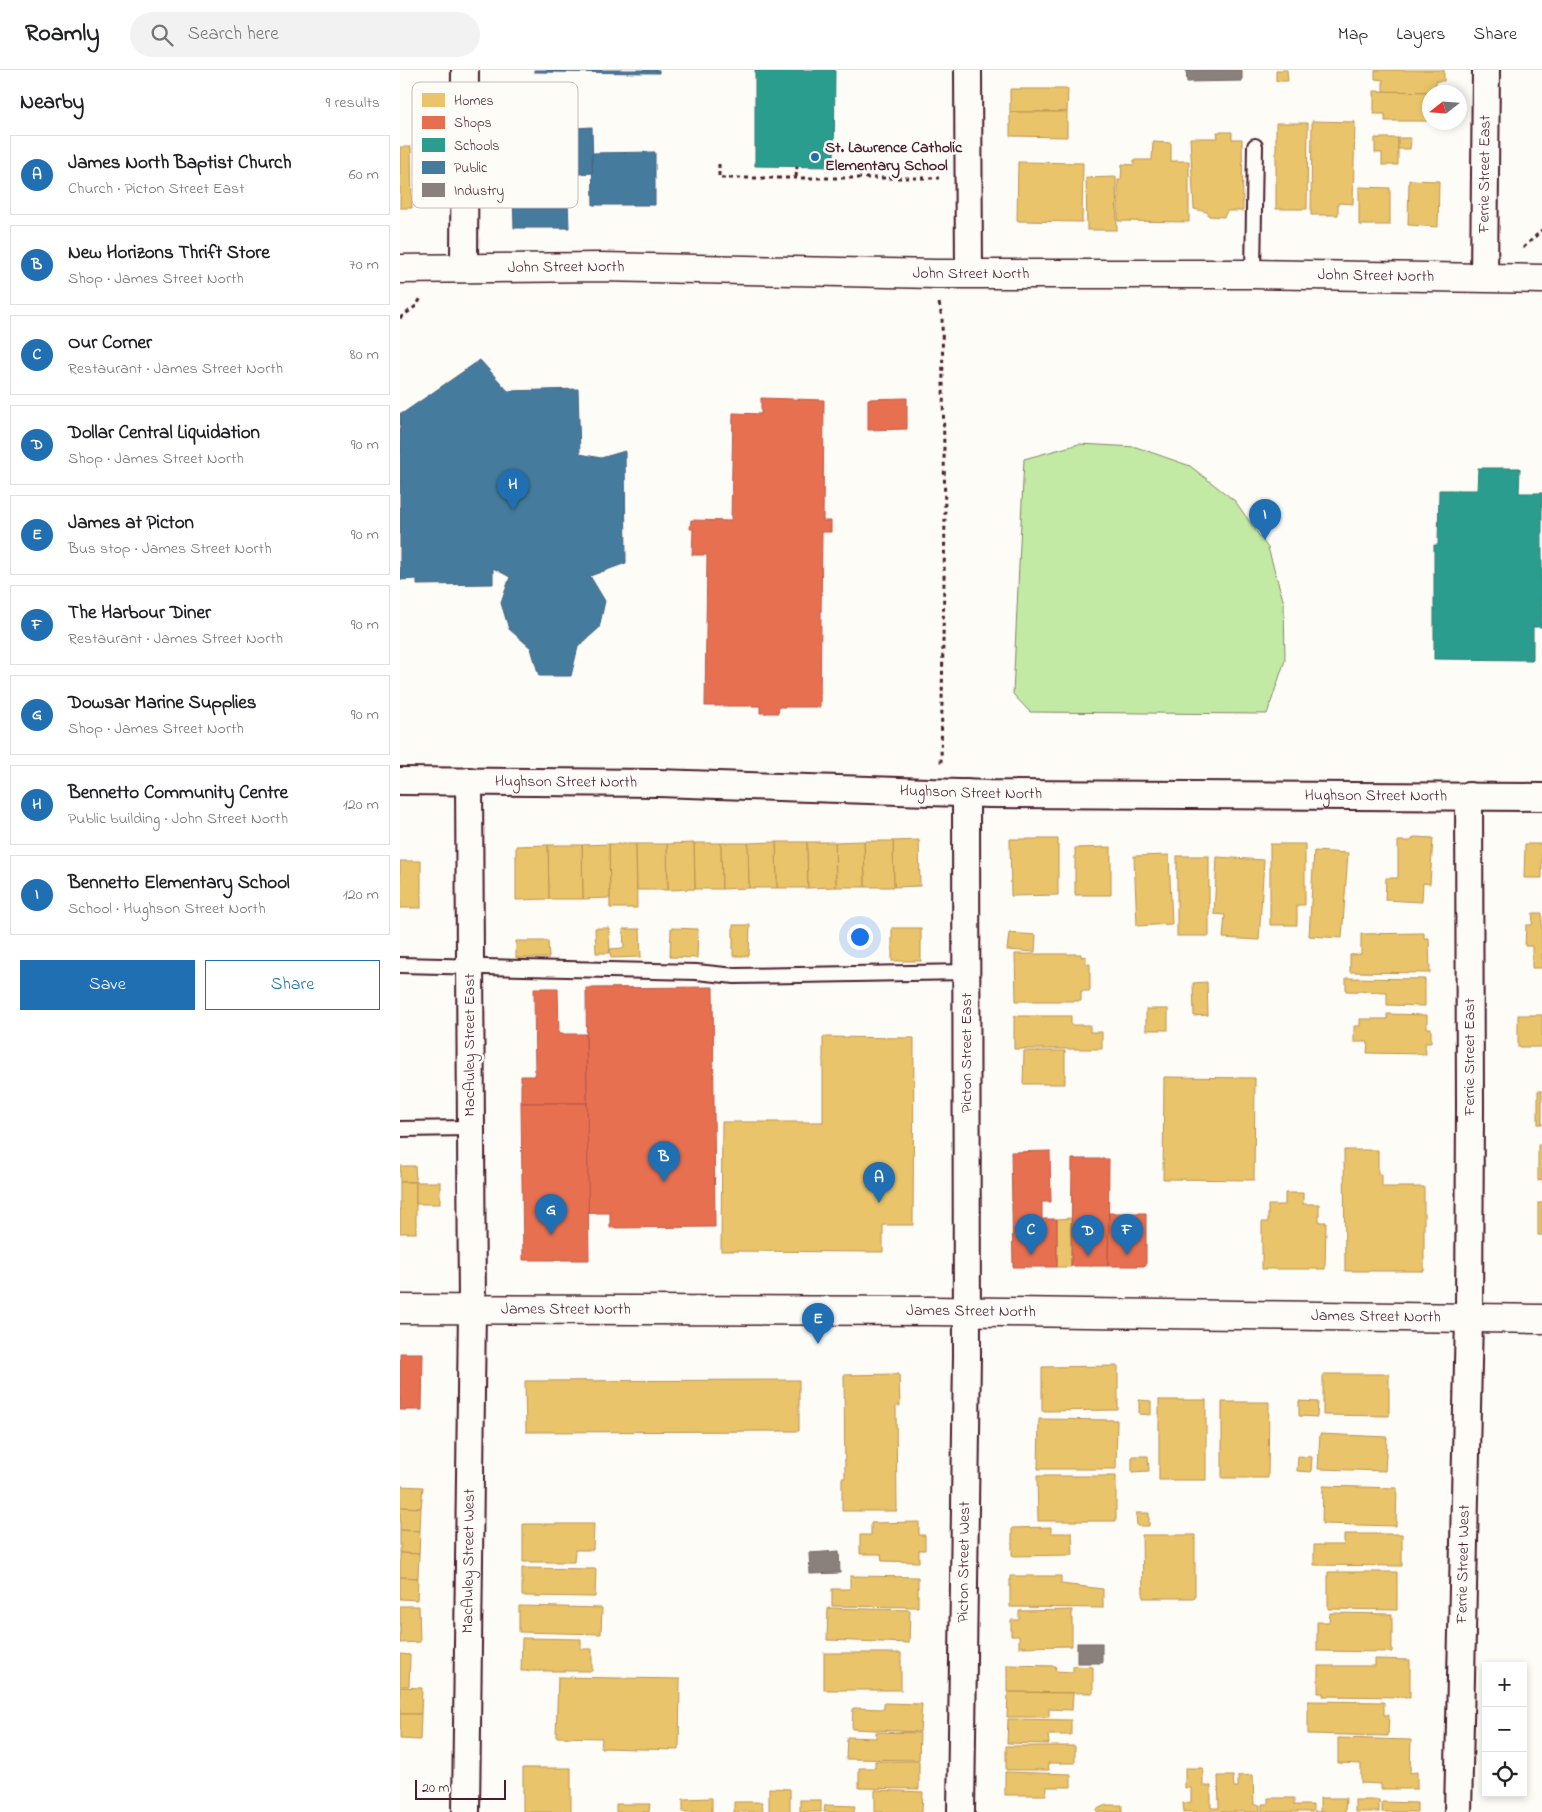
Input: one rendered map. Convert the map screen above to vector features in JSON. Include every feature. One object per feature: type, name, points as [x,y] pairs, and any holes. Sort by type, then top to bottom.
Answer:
[{"type":"main road","name":"John Street North","points":[[400,269],[601,268],[968,274],[1253,274],[1542,279]]},
{"type":"main road","name":"James Street North","points":[[400,1309],[966,1312],[1542,1319]]},
{"type":"street","points":[[968,70],[968,274]]},
{"type":"street","name":"Ferrie Street East","points":[[1484,278],[1486,70]]},
{"type":"street","points":[[464,208],[464,268]]},
{"type":"street","name":"Hughson Street North","points":[[400,781],[658,783],[966,793],[1542,798]]},
{"type":"street","name":"MacAuley Street East","points":[[469,781],[472,1310]]},
{"type":"street","name":"Picton Street East","points":[[966,793],[966,1312]]},
{"type":"street","name":"Ferrie Street East","points":[[1469,796],[1469,1318]]},
{"type":"street","name":"MacAuley Street West","points":[[466,1812],[472,1310]]},
{"type":"street","name":"Picton Street West","points":[[961,1812],[966,1312]]},
{"type":"street","name":"Ferrie Street West","points":[[1458,1812],[1469,1318]]},
{"type":"lane","points":[[1253,274],[1255,146]]},
{"type":"lane","points":[[400,965],[696,972],[735,976],[967,972]]},
{"type":"lane","points":[[400,1128],[471,1128]]},
{"type":"path","points":[[718,164],[719,178],[942,178]]},
{"type":"path","points":[[796,167],[796,177]]},
{"type":"path","points":[[1519,252],[1542,230]]},
{"type":"path","points":[[938,299],[942,318],[945,517],[941,769]]},
{"type":"green space","points":[[1079,444],[1136,447],[1190,466],[1235,501],[1268,548],[1284,603],[1285,660],[1267,714],[1030,712],[1013,694],[1024,459]]},
{"type":"building: Homes","points":[[1276,70],[1287,70],[1288,81],[1276,81]]},
{"type":"building: Homes","points":[[1375,70],[1444,70],[1444,81],[1436,81],[1436,85],[1422,85],[1422,92],[1383,92],[1383,80],[1375,79]]},
{"type":"building: Homes","points":[[1010,89],[1068,89],[1067,112],[1010,112]]},
{"type":"building: Homes","points":[[1374,91],[1422,92],[1422,121],[1385,121],[1385,114],[1374,114]]},
{"type":"building: Homes","points":[[1010,112],[1067,112],[1067,137],[1010,136]]},
{"type":"building: Homes","points":[[1312,121],[1355,122],[1353,204],[1338,203],[1338,215],[1311,215]]},
{"type":"building: Homes","points":[[1276,123],[1308,123],[1307,209],[1276,209]]},
{"type":"building: Homes","points":[[1217,132],[1232,132],[1232,139],[1242,139],[1243,211],[1227,211],[1224,217],[1209,216],[1207,212],[1194,209],[1190,138],[1218,138]]},
{"type":"building: Homes","points":[[1375,138],[1398,138],[1398,165],[1382,165],[1382,153],[1375,153]]},
{"type":"building: Homes","points":[[1398,138],[1411,138],[1410,149],[1398,149]]},
{"type":"building: Homes","points":[[1153,142],[1171,143],[1171,161],[1189,161],[1189,222],[1118,221],[1118,180],[1121,180],[1122,164],[1134,165],[1134,160],[1152,160]]},
{"type":"building: Homes","points":[[400,147],[411,147],[412,208],[400,208]]},
{"type":"building: Homes","points":[[1018,162],[1083,163],[1082,222],[1017,221]]},
{"type":"building: Homes","points":[[1116,177],[1117,230],[1087,230],[1086,178]]},
{"type":"building: Homes","points":[[1409,180],[1439,181],[1438,227],[1408,225]]},
{"type":"building: Homes","points":[[1359,187],[1390,188],[1390,225],[1359,225]]},
{"type":"building: Homes","points":[[1414,837],[1433,838],[1430,884],[1423,883],[1422,902],[1385,900],[1386,878],[1398,878],[1398,841],[1411,841]]},
{"type":"building: Homes","points":[[1010,839],[1058,839],[1058,895],[1011,896]]},
{"type":"building: Homes","points":[[919,840],[920,886],[894,887],[893,841]]},
{"type":"building: Homes","points":[[864,841],[893,841],[894,887],[865,887]]},
{"type":"building: Homes","points":[[864,841],[865,887],[836,887],[835,842]]},
{"type":"building: Homes","points":[[776,842],[807,842],[808,888],[777,888]]},
{"type":"building: Homes","points":[[776,842],[777,888],[749,888],[748,843]]},
{"type":"building: Homes","points":[[807,842],[835,842],[836,887],[808,888]]},
{"type":"building: Homes","points":[[694,843],[721,843],[722,889],[695,889]]},
{"type":"building: Homes","points":[[694,843],[695,889],[668,890],[667,844]]},
{"type":"building: Homes","points":[[721,843],[748,843],[749,888],[722,889]]},
{"type":"building: Homes","points":[[609,844],[636,844],[637,908],[610,908]]},
{"type":"building: Homes","points":[[609,844],[610,898],[583,899],[582,845]]},
{"type":"building: Homes","points":[[636,844],[667,844],[668,890],[637,890]]},
{"type":"building: Homes","points":[[1270,844],[1305,844],[1305,905],[1297,905],[1297,925],[1270,925]]},
{"type":"building: Homes","points":[[1525,844],[1542,844],[1542,878],[1524,878]]},
{"type":"building: Homes","points":[[548,845],[582,845],[583,899],[549,899]]},
{"type":"building: Homes","points":[[548,845],[549,899],[516,900],[516,846]]},
{"type":"building: Homes","points":[[1111,847],[1111,895],[1075,895],[1075,848]]},
{"type":"building: Homes","points":[[1314,851],[1348,853],[1342,938],[1309,936]]},
{"type":"building: Homes","points":[[1169,855],[1172,924],[1137,926],[1134,856]]},
{"type":"building: Homes","points":[[1177,856],[1209,856],[1209,936],[1177,936]]},
{"type":"building: Homes","points":[[1217,857],[1264,860],[1259,940],[1223,938],[1225,915],[1214,914]]},
{"type":"building: Homes","points":[[400,861],[421,861],[421,908],[400,908]]},
{"type":"building: Homes","points":[[1533,913],[1542,913],[1542,968],[1532,968],[1532,946],[1525,946],[1526,925],[1532,925]]},
{"type":"building: Homes","points":[[733,925],[750,925],[749,956],[733,956]]},
{"type":"building: Homes","points":[[595,928],[609,928],[610,953],[596,953]]},
{"type":"building: Homes","points":[[671,928],[698,929],[697,958],[670,957]]},
{"type":"building: Homes","points":[[892,928],[921,928],[921,961],[892,961]]},
{"type":"building: Homes","points":[[623,929],[640,929],[641,957],[611,958],[610,949],[624,948]]},
{"type":"building: Homes","points":[[1009,933],[1036,935],[1035,952],[1007,950]]},
{"type":"building: Homes","points":[[1424,933],[1424,938],[1429,938],[1430,973],[1350,972],[1350,955],[1361,954],[1361,934]]},
{"type":"building: Homes","points":[[516,941],[548,941],[549,958],[516,958]]},
{"type":"building: Homes","points":[[1015,954],[1081,954],[1081,957],[1086,956],[1086,964],[1090,964],[1090,991],[1081,991],[1081,1001],[1016,1001]]},
{"type":"building: Homes","points":[[1346,978],[1425,979],[1425,1006],[1387,1005],[1387,992],[1346,991]]},
{"type":"building: Homes","points":[[1207,982],[1208,1015],[1194,1016],[1193,983]]},
{"type":"building: Homes","points":[[1146,1009],[1168,1009],[1168,1030],[1146,1030]]},
{"type":"building: Homes","points":[[1387,1014],[1427,1015],[1427,1028],[1431,1028],[1431,1043],[1425,1043],[1426,1054],[1367,1053],[1368,1042],[1354,1042],[1354,1026],[1360,1026],[1360,1019],[1387,1019]]},
{"type":"building: Homes","points":[[1518,1015],[1542,1015],[1542,1047],[1518,1047]]},
{"type":"building: Homes","points":[[1014,1016],[1071,1016],[1071,1025],[1090,1025],[1090,1032],[1102,1032],[1102,1049],[1014,1049]]},
{"type":"building: Homes","points":[[823,1037],[914,1038],[913,1225],[883,1225],[883,1252],[721,1251],[722,1122],[823,1122]]},
{"type":"building: Homes","points":[[1024,1051],[1065,1051],[1065,1084],[1023,1084]]},
{"type":"building: Homes","points":[[1164,1077],[1255,1078],[1254,1180],[1163,1179]]},
{"type":"building: Homes","points":[[1538,1091],[1542,1091],[1542,1124],[1538,1124]]},
{"type":"building: Homes","points":[[1538,1145],[1542,1145],[1542,1180],[1538,1181]]},
{"type":"building: Homes","points":[[1344,1150],[1378,1150],[1378,1174],[1382,1174],[1382,1187],[1424,1187],[1424,1271],[1345,1271]]},
{"type":"building: Homes","points":[[400,1166],[415,1166],[416,1182],[400,1182]]},
{"type":"building: Homes","points":[[400,1182],[416,1182],[416,1233],[400,1233]]},
{"type":"building: Homes","points":[[416,1182],[440,1182],[440,1204],[416,1204]]},
{"type":"building: Homes","points":[[1285,1193],[1303,1193],[1303,1204],[1319,1204],[1319,1222],[1326,1222],[1325,1269],[1262,1269],[1262,1222],[1268,1222],[1268,1205],[1285,1205]]},
{"type":"building: Homes","points":[[1538,1203],[1542,1203],[1542,1235],[1538,1235]]},
{"type":"building: Homes","points":[[1071,1218],[1071,1267],[1057,1267],[1057,1219]]},
{"type":"building: Homes","points":[[1118,1366],[1118,1410],[1042,1411],[1042,1367]]},
{"type":"building: Homes","points":[[899,1374],[900,1406],[896,1406],[897,1511],[842,1511],[842,1478],[845,1478],[844,1375]]},
{"type":"building: Homes","points":[[1323,1374],[1389,1374],[1389,1416],[1323,1415]]},
{"type":"building: Homes","points":[[799,1380],[799,1431],[526,1432],[525,1381]]},
{"type":"building: Homes","points":[[1139,1400],[1151,1401],[1151,1415],[1139,1414]]},
{"type":"building: Homes","points":[[1159,1400],[1206,1400],[1206,1480],[1159,1480]]},
{"type":"building: Homes","points":[[1299,1401],[1318,1402],[1317,1417],[1299,1416]]},
{"type":"building: Homes","points":[[1222,1402],[1269,1402],[1268,1478],[1222,1478]]},
{"type":"building: Homes","points":[[1039,1419],[1117,1420],[1116,1469],[1038,1469]]},
{"type":"building: Homes","points":[[1320,1434],[1387,1437],[1385,1471],[1318,1469]]},
{"type":"building: Homes","points":[[1132,1456],[1148,1456],[1149,1471],[1132,1472]]},
{"type":"building: Homes","points":[[1298,1456],[1312,1457],[1311,1472],[1297,1471]]},
{"type":"building: Homes","points":[[1037,1476],[1116,1476],[1116,1521],[1038,1521]]},
{"type":"building: Homes","points":[[400,1486],[423,1487],[421,1508],[400,1507]]},
{"type":"building: Homes","points":[[1323,1486],[1397,1488],[1396,1526],[1322,1524]]},
{"type":"building: Homes","points":[[400,1507],[421,1508],[420,1531],[400,1530]]},
{"type":"building: Homes","points":[[1136,1513],[1149,1513],[1149,1526],[1137,1526]]},
{"type":"building: Homes","points":[[919,1522],[919,1535],[925,1535],[925,1550],[919,1550],[919,1562],[882,1561],[881,1554],[860,1554],[860,1535],[871,1535],[871,1523]]},
{"type":"building: Homes","points":[[523,1524],[594,1524],[593,1550],[575,1550],[574,1562],[523,1562]]},
{"type":"building: Homes","points":[[1051,1527],[1051,1533],[1072,1533],[1073,1555],[1012,1556],[1012,1528]]},
{"type":"building: Homes","points":[[400,1530],[420,1531],[419,1554],[400,1553]]},
{"type":"building: Homes","points":[[1344,1534],[1402,1534],[1402,1566],[1314,1565],[1314,1545],[1344,1545]]},
{"type":"building: Homes","points":[[1142,1535],[1195,1535],[1195,1598],[1143,1598]]},
{"type":"building: Homes","points":[[400,1553],[419,1554],[418,1578],[400,1577]]},
{"type":"building: Homes","points":[[522,1568],[596,1569],[595,1597],[522,1596]]},
{"type":"building: Homes","points":[[1328,1572],[1397,1572],[1397,1610],[1328,1609]]},
{"type":"building: Homes","points":[[850,1576],[918,1577],[918,1607],[832,1606],[832,1589],[850,1589]]},
{"type":"building: Homes","points":[[1010,1576],[1061,1576],[1061,1584],[1103,1589],[1103,1608],[1010,1607]]},
{"type":"building: Homes","points":[[400,1577],[418,1578],[417,1600],[400,1599]]},
{"type":"building: Homes","points":[[400,1606],[419,1606],[420,1642],[400,1643]]},
{"type":"building: Homes","points":[[519,1606],[602,1608],[601,1634],[519,1632]]},
{"type":"building: Homes","points":[[828,1608],[910,1610],[909,1643],[827,1640]]},
{"type":"building: Homes","points":[[1072,1610],[1072,1646],[1019,1647],[1019,1636],[1011,1636],[1011,1620],[1019,1620],[1019,1611]]},
{"type":"building: Homes","points":[[1330,1613],[1392,1614],[1392,1652],[1317,1651],[1317,1622],[1329,1622]]},
{"type":"building: Homes","points":[[522,1638],[581,1639],[581,1649],[592,1649],[592,1671],[521,1671]]},
{"type":"building: Homes","points":[[824,1653],[901,1653],[901,1690],[824,1690]]},
{"type":"building: Homes","points":[[400,1654],[410,1655],[409,1686],[400,1686]]},
{"type":"building: Homes","points":[[1375,1659],[1410,1660],[1410,1697],[1323,1696],[1323,1693],[1318,1693],[1318,1666],[1375,1666]]},
{"type":"building: Homes","points":[[1007,1665],[1056,1666],[1055,1671],[1073,1672],[1073,1666],[1093,1667],[1093,1693],[1007,1692]]},
{"type":"building: Homes","points":[[558,1677],[680,1679],[679,1750],[601,1748],[602,1738],[556,1737]]},
{"type":"building: Homes","points":[[400,1687],[422,1688],[421,1714],[400,1714]]},
{"type":"building: Homes","points":[[1008,1692],[1073,1693],[1072,1710],[1049,1709],[1049,1717],[1007,1717]]},
{"type":"building: Homes","points":[[1308,1701],[1384,1702],[1384,1715],[1389,1715],[1388,1736],[1308,1734]]},
{"type":"building: Homes","points":[[884,1703],[922,1704],[920,1732],[852,1729],[853,1708],[884,1709]]},
{"type":"building: Homes","points":[[400,1714],[421,1714],[420,1740],[400,1739]]},
{"type":"building: Homes","points":[[1008,1719],[1071,1720],[1071,1735],[1048,1735],[1049,1744],[1007,1743]]},
{"type":"building: Homes","points":[[876,1732],[920,1733],[919,1760],[846,1759],[847,1737],[876,1738]]},
{"type":"building: Homes","points":[[1338,1738],[1411,1740],[1410,1773],[1417,1772],[1417,1789],[1381,1789],[1381,1784],[1361,1783],[1361,1764],[1338,1763]]},
{"type":"building: Homes","points":[[1006,1746],[1075,1746],[1075,1763],[1048,1763],[1049,1770],[1006,1770]]},
{"type":"building: Homes","points":[[875,1761],[919,1761],[919,1789],[859,1788],[859,1768],[875,1768]]},
{"type":"building: Homes","points":[[523,1768],[571,1768],[571,1812],[523,1812]]},
{"type":"building: Homes","points":[[1185,1768],[1203,1768],[1203,1786],[1211,1786],[1211,1808],[1219,1808],[1218,1776],[1233,1776],[1234,1787],[1238,1787],[1238,1776],[1253,1775],[1254,1805],[1260,1805],[1260,1812],[1184,1812],[1183,1803],[1191,1802],[1191,1788],[1185,1788]]},
{"type":"building: Homes","points":[[1005,1772],[1071,1774],[1071,1787],[1047,1787],[1046,1795],[1005,1795]]},
{"type":"building: Homes","points":[[769,1788],[790,1789],[790,1812],[769,1812]]},
{"type":"building: Homes","points":[[875,1790],[923,1792],[922,1812],[875,1812]]},
{"type":"building: Homes","points":[[712,1798],[712,1812],[683,1812],[683,1799]]},
{"type":"building: Homes","points":[[1268,1798],[1294,1798],[1294,1805],[1313,1805],[1313,1812],[1262,1812],[1262,1804],[1268,1804]]},
{"type":"building: Homes","points":[[1320,1798],[1346,1798],[1345,1812],[1320,1812]]},
{"type":"building: Homes","points":[[800,1800],[821,1800],[821,1812],[800,1812]]},
{"type":"building: Homes","points":[[1355,1800],[1379,1800],[1379,1812],[1355,1812]]},
{"type":"building: Homes","points":[[734,1802],[762,1802],[763,1812],[734,1812]]},
{"type":"building: Homes","points":[[1382,1802],[1417,1803],[1417,1812],[1382,1812]]},
{"type":"building: Homes","points":[[616,1804],[650,1804],[649,1812],[616,1812]]},
{"type":"building: Homes","points":[[825,1805],[855,1806],[854,1812],[824,1812]]},
{"type":"building: Homes","points":[[1106,1805],[1122,1805],[1122,1812],[1097,1812],[1097,1809]]},
{"type":"building: Shops","points":[[761,398],[824,400],[823,521],[831,521],[831,532],[822,532],[820,707],[779,707],[778,713],[760,713],[760,706],[705,706],[707,555],[692,555],[693,529],[690,529],[691,520],[731,521],[733,413],[761,414]]},
{"type":"building: Shops","points":[[907,398],[907,429],[868,430],[868,399]]},
{"type":"building: Shops","points":[[713,987],[715,1227],[610,1228],[610,1213],[588,1213],[586,988]]},
{"type":"building: Shops","points":[[534,988],[558,988],[559,1034],[586,1034],[587,1103],[521,1103],[521,1076],[535,1076]]},
{"type":"building: Shops","points":[[521,1103],[587,1103],[589,1260],[523,1260]]},
{"type":"building: Shops","points":[[1050,1151],[1051,1202],[1042,1202],[1042,1219],[1057,1219],[1057,1267],[1013,1267],[1011,1152]]},
{"type":"building: Shops","points":[[1072,1159],[1109,1159],[1108,1266],[1071,1266]]},
{"type":"building: Shops","points":[[1109,1213],[1146,1213],[1146,1266],[1108,1266]]},
{"type":"building: Shops","points":[[400,1353],[423,1353],[422,1410],[400,1410]]},
{"type":"building: Schools","points":[[755,70],[835,70],[834,167],[755,166]]},
{"type":"building: Schools","points":[[1478,468],[1520,468],[1519,493],[1542,493],[1542,627],[1533,627],[1533,660],[1434,659],[1434,545],[1438,545],[1439,490],[1477,490]]},
{"type":"building: Public","points":[[534,70],[659,70],[659,73],[534,72]]},
{"type":"building: Public","points":[[592,127],[593,173],[578,174],[578,128]]},
{"type":"building: Public","points":[[655,152],[655,205],[593,205],[592,153]]},
{"type":"building: Public","points":[[513,208],[568,208],[569,228],[514,228]]},
{"type":"building: Public","points":[[480,360],[508,391],[578,389],[580,454],[601,458],[625,451],[626,563],[590,576],[605,601],[599,628],[578,647],[571,676],[539,676],[531,648],[509,629],[501,603],[510,577],[493,568],[493,584],[417,585],[417,579],[400,580],[400,413],[403,413]]},
{"type":"building: Industry","points":[[1186,70],[1242,70],[1242,81],[1187,82]]},
{"type":"building: Industry","points":[[839,1551],[840,1573],[810,1574],[809,1553]]},
{"type":"building: Industry","points":[[1077,1643],[1102,1643],[1102,1663],[1077,1663]]},
{"type":"place","name":"St. Lawrence Catholic Elementary School","points":[[815,157]]},
{"type":"place","name":"Bennetto Community Centre","points":[[513,510]]},
{"type":"place","name":"Bennetto Elementary School","points":[[1265,540]]},
{"type":"place","name":"New Horizons Thrift Store","points":[[664,1182]]},
{"type":"place","name":"James North Baptist Church","points":[[879,1203]]},
{"type":"place","name":"Dowsar Marine Supplies","points":[[551,1235]]},
{"type":"place","name":"Our Corner","points":[[1031,1255]]},
{"type":"place","name":"The Harbour Diner","points":[[1127,1255]]},
{"type":"place","name":"Dollar Central Liquidation","points":[[1088,1256]]},
{"type":"place","name":"James at Picton","points":[[818,1344]]}]
